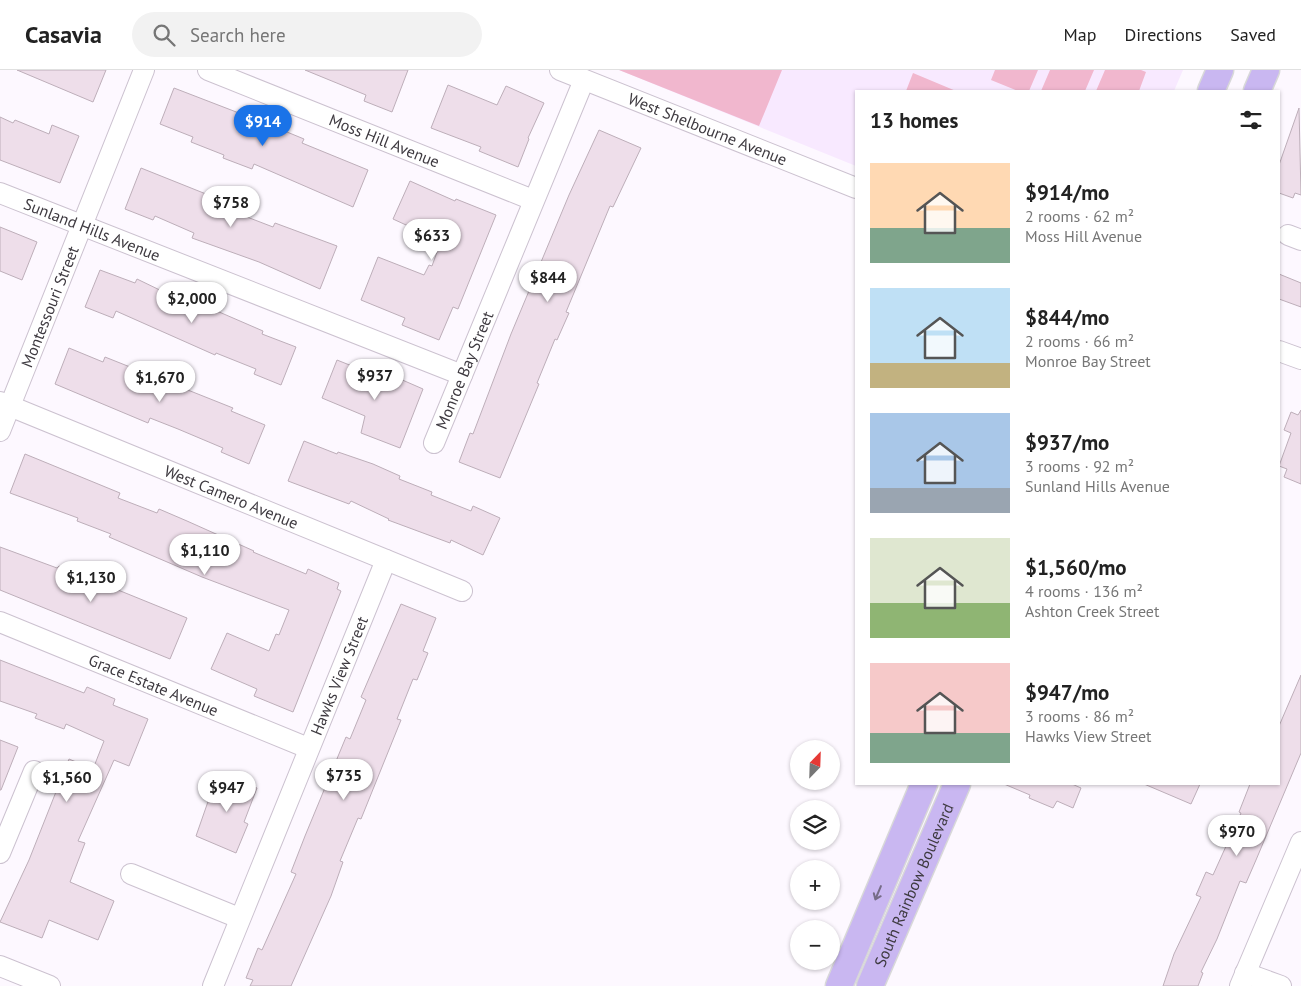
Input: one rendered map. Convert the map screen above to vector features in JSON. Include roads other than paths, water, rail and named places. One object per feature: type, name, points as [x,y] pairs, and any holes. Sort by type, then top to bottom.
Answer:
[{"type":"main road","points":[[1211,90],[1220,70]]},
{"type":"main road","points":[[1257,90],[1266,70]]},
{"type":"main road","name":"South Rainbow Boulevard","points":[[870,986],[957,785]]},
{"type":"main road","points":[[891,938],[901,871],[924,814],[921,790]]},
{"type":"main road","name":"South Rainbow Boulevard","points":[[840,986],[921,790]]},
{"type":"street","name":"Montessouri Street","points":[[0,431],[5,404],[82,225],[144,70]]},
{"type":"street","name":"Moss Hill Avenue","points":[[208,70],[533,200]]},
{"type":"street","name":"West Shelbourne Avenue","points":[[560,70],[855,188]]},
{"type":"street","name":"Monroe Bay Street","points":[[434,443],[561,131],[584,80]]},
{"type":"street","name":"Sunland Hills Avenue","points":[[0,193],[462,375]]},
{"type":"street","points":[[1280,351],[1301,359]]},
{"type":"street","name":"West Camero Avenue","points":[[5,404],[462,590]]},
{"type":"street","name":"Hawks View Street","points":[[213,986],[308,748],[386,560]]},
{"type":"street","name":"Grace Estate Avenue","points":[[0,622],[308,748]]},
{"type":"street","points":[[0,853],[5,826],[34,771]]},
{"type":"street","points":[[1281,986],[1242,980],[1301,842]]},
{"type":"street","points":[[132,874],[239,918]]},
{"type":"street","points":[[0,966],[50,986]]}]
